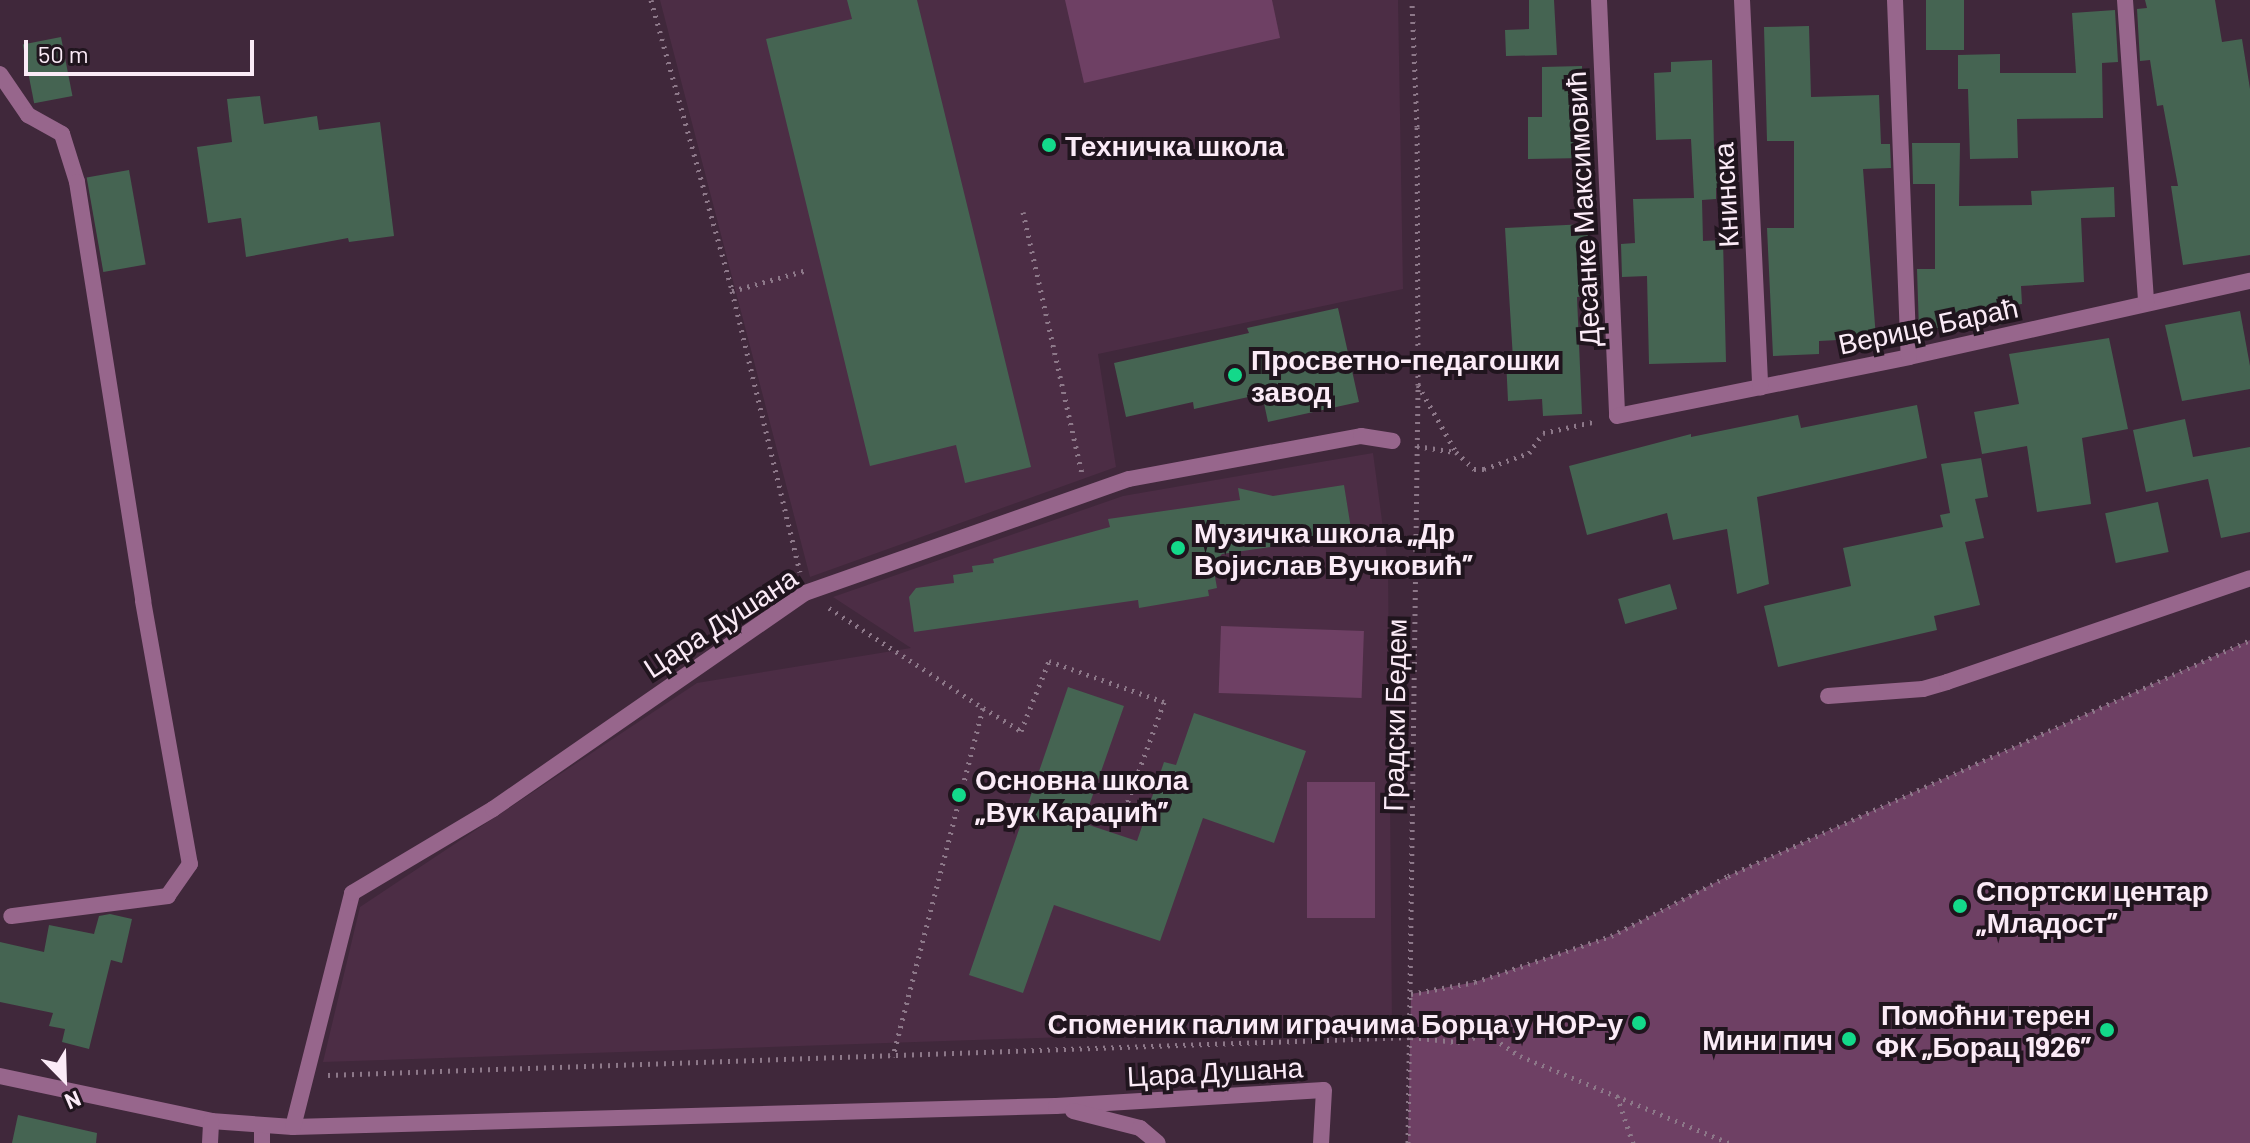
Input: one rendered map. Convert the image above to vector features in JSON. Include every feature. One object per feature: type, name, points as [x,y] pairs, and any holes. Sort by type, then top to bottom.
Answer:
[{"type":"street","name":"Десанке Максимовић","points":[[1599,0],[1617,416]]},
{"type":"street","name":"Книнска","points":[[1742,0],[1760,388]]},
{"type":"street","points":[[1895,0],[1909,357]]},
{"type":"street","points":[[2125,0],[2146,303]]},
{"type":"street","points":[[0,74],[2,82],[28,115],[62,134],[77,182],[143,601],[190,864],[168,896],[11,916]]},
{"type":"street","name":"Верице Бараћ","points":[[1617,416],[1909,357],[2250,281]]},
{"type":"street","name":"Цара Душана","points":[[293,1127],[352,893],[493,809],[805,593],[1129,479],[1361,436],[1393,441]]},
{"type":"street","points":[[1828,696],[1923,689],[2250,578]]},
{"type":"street","name":"Цара Душана","points":[[0,1076],[211,1121],[262,1135],[293,1127],[1056,1106],[1324,1090],[1321,1143]]},
{"type":"street","name":"Цара Душана","points":[[1056,1106],[1140,1128],[1158,1143]]},
{"type":"street","points":[[210,1143],[211,1121]]},
{"type":"path","points":[[651,0],[732,291],[805,593],[1021,731],[1049,661],[1164,702],[1120,823]]},
{"type":"path","name":"Градски Бедем","points":[[1408,1143],[1418,385],[1417,127],[1412,0]]},
{"type":"path","points":[[1023,212],[1087,494]]},
{"type":"path","points":[[732,291],[807,270]]},
{"type":"path","points":[[1418,385],[1456,452],[1474,469],[1484,469],[1529,453],[1543,433],[1617,416]]},
{"type":"path","points":[[1417,446],[1456,452]]},
{"type":"path","points":[[1411,994],[1475,982],[1611,936],[1728,876],[2250,640]]},
{"type":"path","points":[[893,1057],[983,708]]},
{"type":"path","points":[[306,1075],[1411,1037],[1457,1042],[1487,1034],[1520,1056],[1729,1143]]},
{"type":"path","points":[[1617,1096],[1633,1143]]},
{"type":"shaded area","name":"Техничка школа","points":[[660,0],[1398,0],[1403,289],[1098,354],[1116,467],[810,577]]},
{"type":"shaded area","points":[[1065,0],[1272,0],[1280,38],[1084,83]]},
{"type":"shaded area","name":"Основна школа „Вук Караџић”","points":[[1373,453],[1388,566],[1392,1026],[323,1062],[360,907],[697,683],[911,648],[833,597],[1123,496]]},
{"type":"shaded area","points":[[1221,626],[1364,631],[1362,698],[1219,693]]},
{"type":"shaded area","name":"Спортски центар „Младост”","points":[[2250,640],[2250,1143],[1408,1143],[1411,994],[1475,982],[1611,936],[1728,876]]},
{"type":"shaded area","points":[[1307,782],[1375,782],[1375,918],[1307,918]]},
{"type":"building","points":[[847,0],[917,0],[1031,467],[965,483],[956,445],[870,466],[766,39],[852,19]]},
{"type":"building","points":[[1529,0],[1554,0],[1557,55],[1506,56],[1505,30],[1529,29]]},
{"type":"building","points":[[1926,0],[1964,0],[1964,50],[1926,50]]},
{"type":"building","points":[[2145,0],[2215,0],[2222,42],[2242,39],[2250,89],[2250,255],[2183,265],[2171,186],[2178,186],[2163,105],[2157,106],[2150,60],[2140,61],[2137,9],[2147,8]]},
{"type":"building","points":[[2115,10],[2118,62],[2102,63],[2103,118],[2017,119],[2018,158],[1970,159],[1968,89],[1958,89],[1958,55],[2000,54],[2000,73],[2076,73],[2072,13]]},
{"type":"building","points":[[1809,26],[1811,97],[1879,95],[1881,144],[1890,144],[1891,168],[1863,169],[1876,338],[1819,341],[1819,354],[1773,356],[1767,228],[1794,228],[1794,141],[1767,141],[1764,27]]},
{"type":"building","points":[[61,37],[72,96],[34,103],[23,44]]},
{"type":"building","points":[[1712,60],[1714,149],[1721,149],[1722,188],[1716,188],[1716,199],[1702,200],[1703,241],[1723,240],[1726,362],[1649,364],[1647,276],[1622,277],[1621,244],[1635,243],[1633,199],[1694,198],[1691,139],[1656,140],[1654,73],[1671,72],[1671,62]]},
{"type":"building","points":[[1582,66],[1584,158],[1528,159],[1528,117],[1542,117],[1542,67]]},
{"type":"building","points":[[260,96],[264,124],[317,116],[319,130],[380,122],[394,236],[349,242],[348,238],[246,257],[241,218],[208,223],[197,147],[232,142],[227,99]]},
{"type":"building","points":[[1912,143],[1960,143],[1959,206],[2032,205],[2031,191],[2114,187],[2115,217],[2081,218],[2084,282],[2021,286],[2022,304],[2004,306],[2005,324],[1919,331],[1917,269],[1935,269],[1935,184],[1913,184]]},
{"type":"building","points":[[129,170],[146,265],[103,272],[87,177]]},
{"type":"building","points":[[1587,224],[1588,245],[1599,245],[1600,278],[1589,278],[1590,296],[1577,297],[1582,414],[1543,416],[1542,399],[1508,401],[1506,359],[1513,359],[1505,228]]},
{"type":"building","name":"Просветно-педагошки завод","points":[[1338,308],[1359,402],[1268,422],[1262,394],[1194,409],[1193,402],[1126,417],[1114,363],[1249,333],[1247,328]]},
{"type":"building","points":[[2240,311],[2250,366],[2250,389],[2182,401],[2165,325]]},
{"type":"building","points":[[2109,338],[2128,429],[2082,438],[2091,504],[2037,512],[2027,446],[1982,454],[1974,412],[2019,404],[2009,354]]},
{"type":"building","points":[[1917,405],[1927,458],[1757,497],[1769,584],[1737,594],[1727,529],[1673,540],[1667,513],[1587,535],[1569,466],[1691,434],[1691,437],[1798,415],[1801,428]]},
{"type":"building","points":[[2185,419],[2193,457],[2250,447],[2250,532],[2221,538],[2208,479],[2146,492],[2133,430]]},
{"type":"building","points":[[1981,458],[1988,497],[1975,499],[1984,538],[1965,542],[1980,605],[1934,616],[1937,630],[1778,667],[1764,606],[1851,586],[1843,548],[1943,527],[1940,515],[1950,513],[1941,464]]},
{"type":"building","name":"Музичка школа „Др Војислав Вучковић”","points":[[1344,485],[1352,535],[1222,554],[1213,565],[1217,588],[1208,590],[1209,596],[1139,608],[1138,600],[914,632],[909,597],[916,588],[954,583],[953,575],[973,572],[972,566],[994,563],[993,559],[1110,527],[1108,519],[1240,500],[1238,488],[1273,496]]},
{"type":"building","points":[[2158,502],[2169,552],[2116,563],[2105,513]]},
{"type":"building","points":[[1670,584],[1677,609],[1625,624],[1618,599]]},
{"type":"building","name":"Основна школа „Вук Караџић”","points":[[1068,687],[1124,706],[1083,823],[1137,841],[1164,762],[1176,765],[1194,713],[1306,751],[1274,843],[1203,818],[1160,941],[1054,905],[1023,993],[969,975]]},
{"type":"building","points":[[110,914],[132,919],[122,963],[111,960],[89,1049],[62,1042],[65,1029],[49,1026],[53,1013],[0,1002],[0,942],[44,952],[49,925],[94,934],[99,916]]},
{"type":"building","points":[[18,1115],[97,1133],[96,1143],[12,1143]]},
{"type":"place","name":"Техничка школа","points":[[1049,145]]},
{"type":"place","name":"Просветно-педагошки завод","points":[[1235,375]]},
{"type":"place","name":"Музичка школа „Др Војислав Вучковић”","points":[[1178,548]]},
{"type":"place","name":"Основна школа „Вук Караџић”","points":[[959,795]]},
{"type":"place","name":"Спортски центар „Младост”","points":[[1960,906]]},
{"type":"place","name":"Споменик палим играчима Борца у НОР-у","points":[[1639,1023]]},
{"type":"place","name":"Помоћни терен ФК „Борац 1926”","points":[[2107,1030]]},
{"type":"place","name":"Мини пич","points":[[1849,1039]]}]
